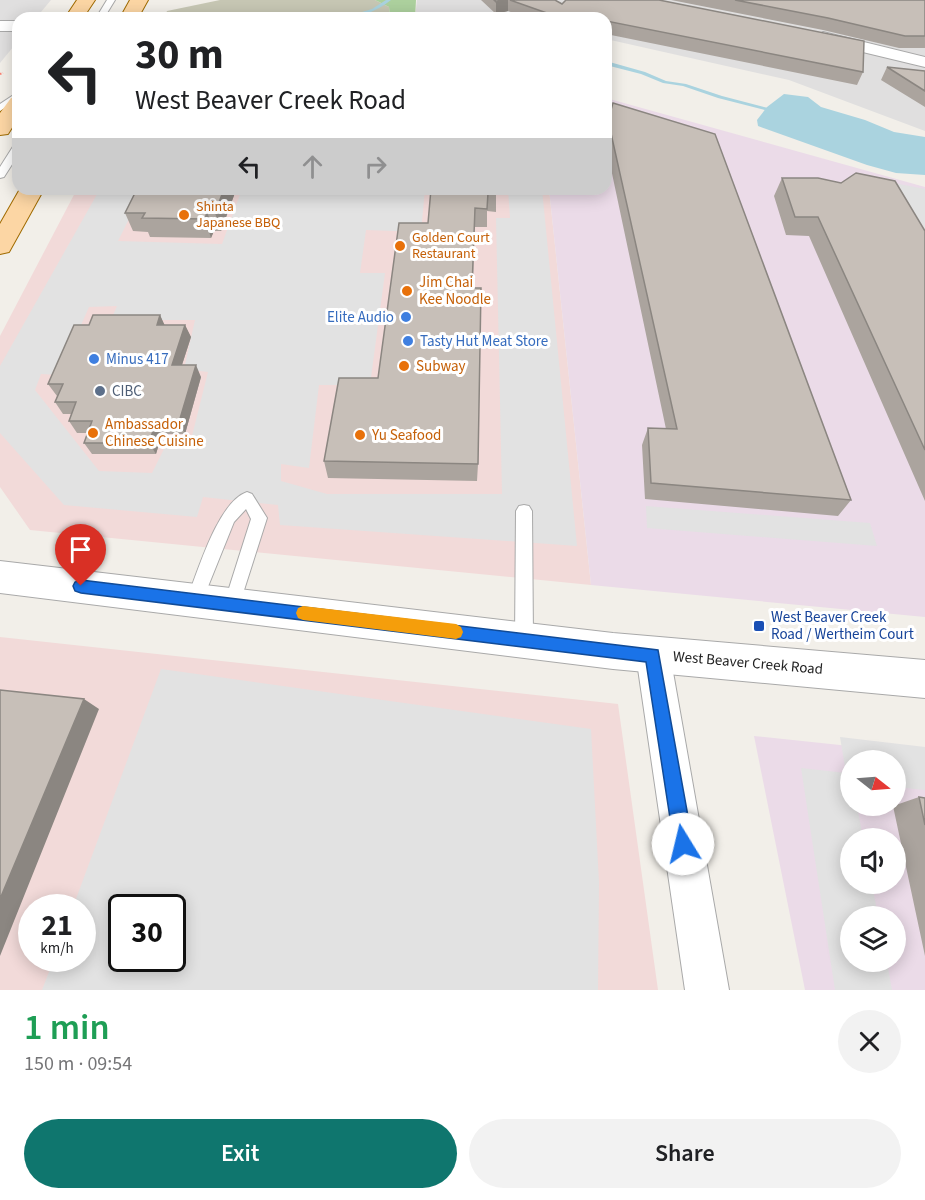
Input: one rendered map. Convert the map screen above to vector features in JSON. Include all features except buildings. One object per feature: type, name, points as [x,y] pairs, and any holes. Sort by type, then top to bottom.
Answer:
[{"type":"main road","points":[[0,129],[12,111]]},
{"type":"main road","points":[[0,246],[29,195]]},
{"type":"street","points":[[802,33],[925,62]]},
{"type":"street","name":"West Beaver Creek Road","points":[[0,578],[195,599],[652,656],[925,679]]},
{"type":"street","points":[[652,656],[707,990]]},
{"type":"lane","points":[[0,175],[12,156]]},
{"type":"lane","points":[[195,599],[228,518],[247,498],[259,518],[232,604]]},
{"type":"lane","points":[[524,511],[524,640]]},
{"type":"path","points":[[522,12],[528,9]]},
{"type":"shaded area","points":[[0,0],[51,0],[41,12],[12,12],[12,48],[0,63]]},
{"type":"shaded area","points":[[220,0],[375,0],[389,7],[389,12],[167,12]]},
{"type":"shaded area","points":[[417,0],[925,0],[925,131],[789,80],[612,40],[612,12],[416,12]]},
{"type":"shaded area","points":[[612,100],[925,187],[925,617],[591,585],[550,195],[612,195]]},
{"type":"shaded area","points":[[883,181],[925,189],[925,255]]},
{"type":"shaded area","points":[[74,195],[550,195],[591,585],[30,530],[0,487],[0,336]]},
{"type":"shaded area","points":[[97,195],[141,195],[118,241],[222,244],[240,195],[424,195],[421,232],[366,230],[360,273],[385,273],[370,385],[319,385],[309,468],[281,464],[281,481],[327,494],[502,494],[496,218],[510,218],[508,195],[543,195],[577,546],[280,525],[278,505],[203,497],[197,517],[64,505],[0,433],[0,366]],"holes":[[[117,306],[111,320],[195,320],[184,369],[208,372],[190,444],[167,443],[152,473],[99,471],[35,390],[41,374],[59,375],[89,307]]]},
{"type":"shaded area","points":[[646,506],[870,523],[877,546],[647,528]]},
{"type":"shaded area","points":[[0,637],[618,704],[658,990],[0,990]]},
{"type":"shaded area","points":[[161,669],[591,729],[599,882],[598,990],[42,990],[49,972],[96,972],[96,894],[78,894]]},
{"type":"shaded area","points":[[754,736],[887,750],[840,750],[840,816],[906,816],[906,752],[925,754],[925,990],[805,990]]},
{"type":"shaded area","points":[[840,737],[925,747],[925,790],[906,788],[906,750],[842,750]]},
{"type":"shaded area","points":[[801,768],[840,772],[840,816],[859,816],[861,828],[840,828],[840,894],[874,894],[876,906],[840,906],[840,972],[889,972],[892,990],[835,990]]},
{"type":"green space","points":[[375,0],[416,0],[415,12],[389,12],[389,7]]},
{"type":"water","points":[[784,94],[808,97],[821,107],[865,120],[894,132],[925,137],[925,175],[896,173],[867,165],[758,126],[757,120],[767,107]]},
{"type":"waterway","points":[[366,12],[389,0]]},
{"type":"waterway","points":[[612,65],[665,82],[684,85],[765,108]]},
{"type":"slow traffic","points":[[303,613],[456,632]]},
{"type":"place","name":"Shinta Japanese BBQ","points":[[184,215]]},
{"type":"place","name":"Golden Court Restaurant","points":[[400,246]]},
{"type":"place","name":"Jim Chai Kee Noodle","points":[[407,291]]},
{"type":"place","name":"Elite Audio","points":[[406,317]]},
{"type":"place","name":"Tasty Hut Meat Store","points":[[408,341]]},
{"type":"place","name":"Minus 417","points":[[94,359]]},
{"type":"place","name":"Subway","points":[[404,366]]},
{"type":"place","name":"CIBC","points":[[100,391]]},
{"type":"place","name":"Ambassador Chinese Cuisine","points":[[93,433]]},
{"type":"place","name":"Yu Seafood","points":[[360,435]]},
{"type":"place","name":"West Beaver Creek Road / Wertheim Court","points":[[759,626]]},
{"type":"route","points":[[81,586],[652,656],[683,844]]}]
